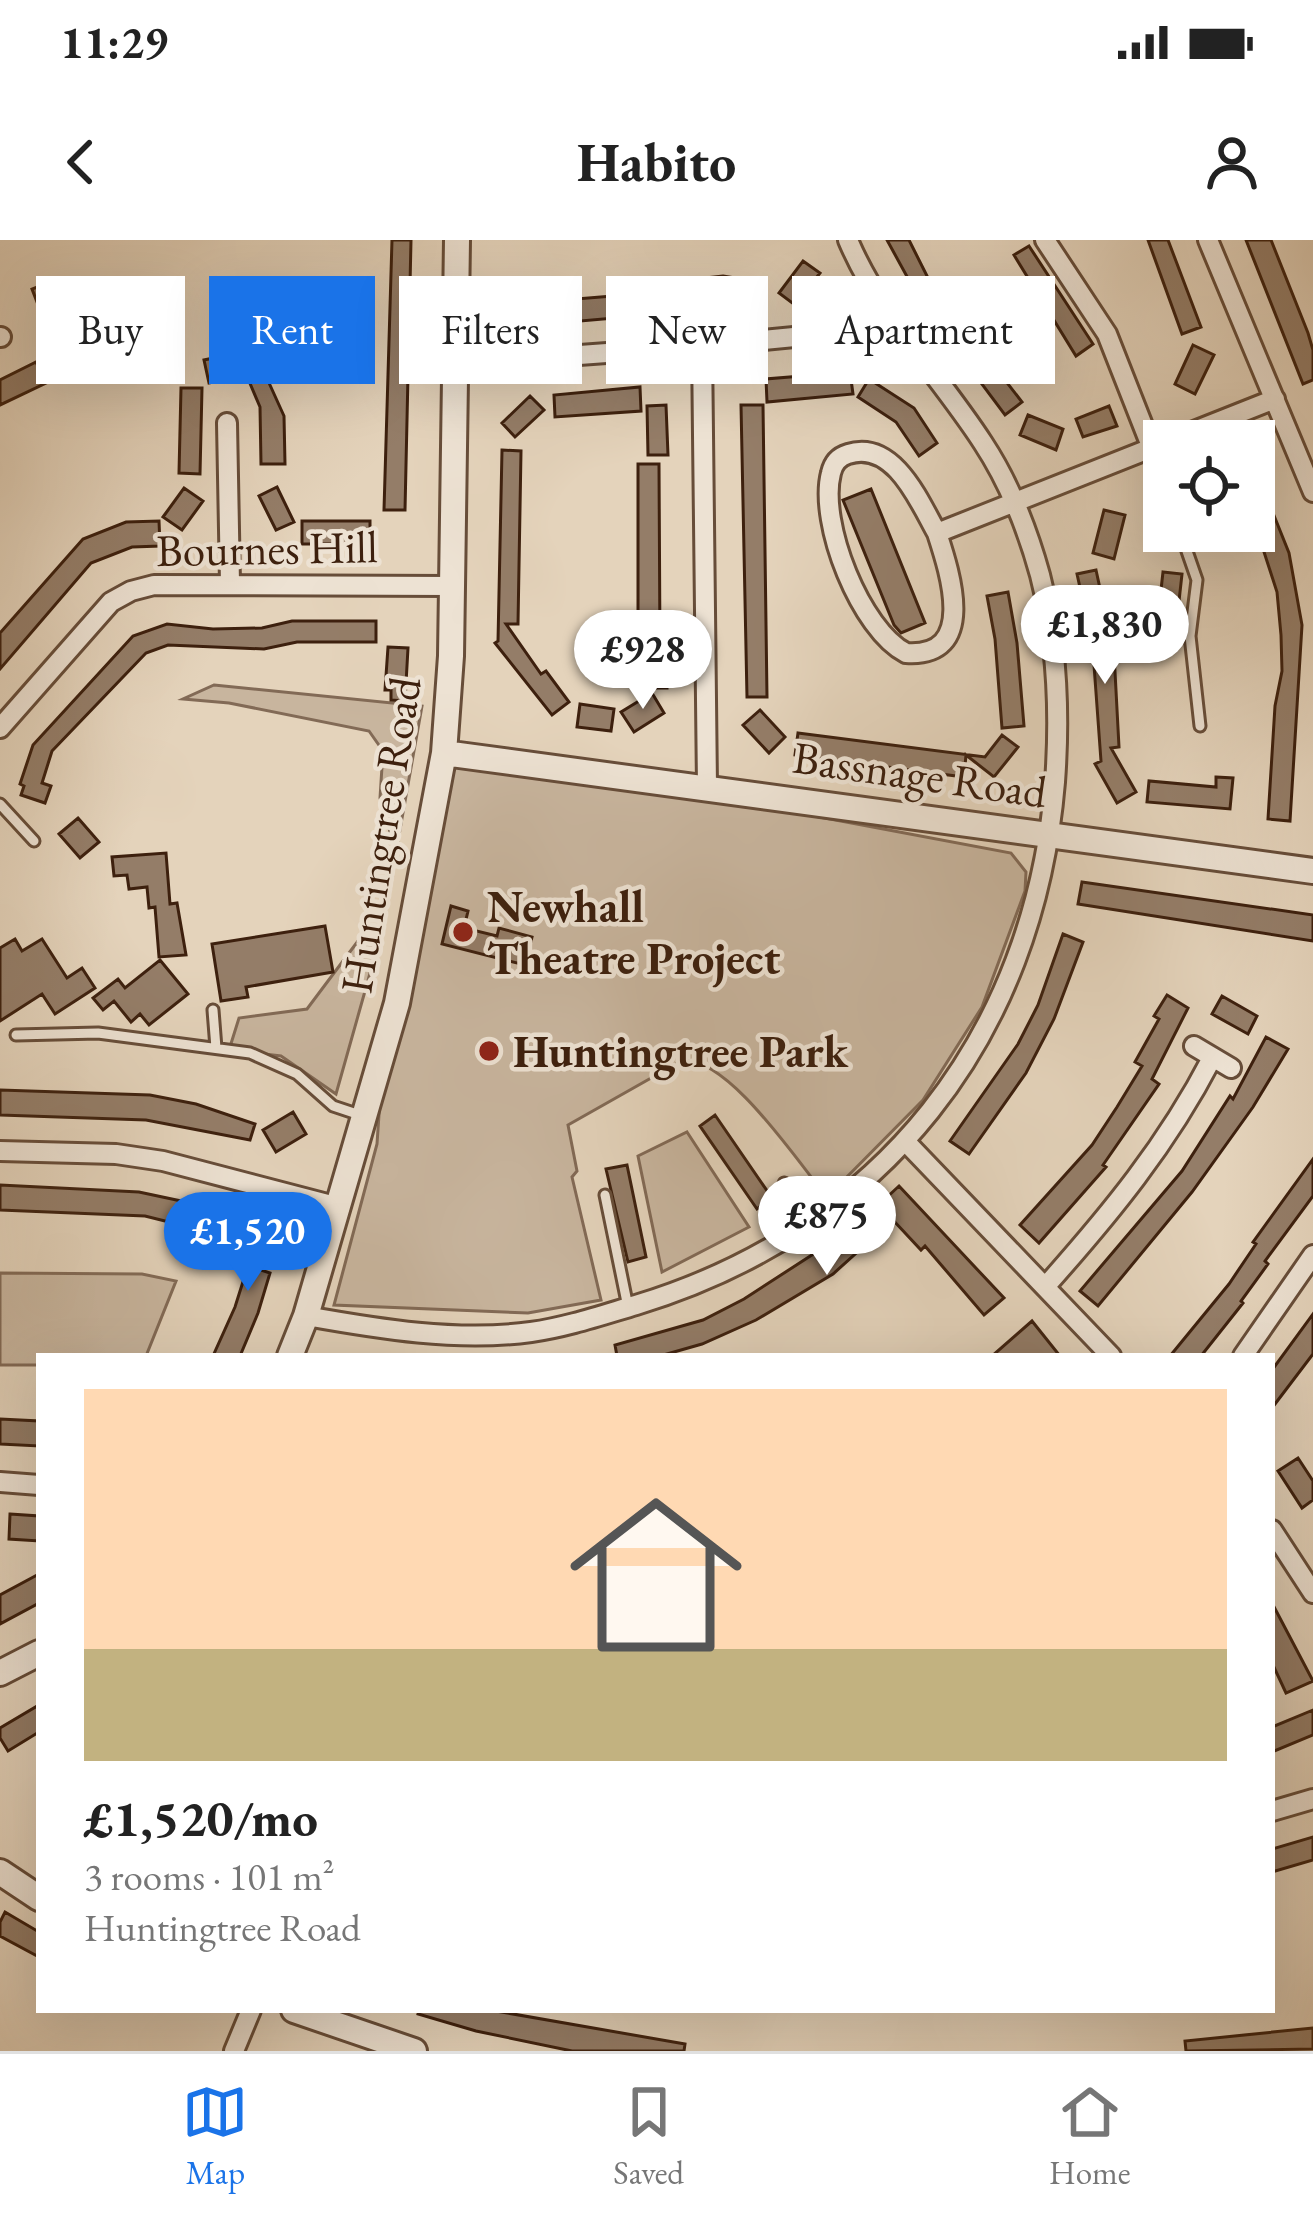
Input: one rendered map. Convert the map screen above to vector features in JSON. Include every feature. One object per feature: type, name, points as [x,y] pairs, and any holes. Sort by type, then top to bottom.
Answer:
[{"type":"street","name":"Huntingtree Road","points":[[457,240],[457,276]]},
{"type":"street","points":[[848,240],[865,276]]},
{"type":"street","points":[[1046,240],[1107,334],[1143,426]]},
{"type":"street","points":[[1208,240],[1312,482]]},
{"type":"street","name":"Huntingtree Road","points":[[291,1353],[397,1003],[444,753],[456,384]]},
{"type":"street","points":[[702,384],[707,787]]},
{"type":"street","points":[[306,1316],[398,1333],[528,1332],[628,1307],[714,1276],[775,1246],[874,1173],[955,1082],[989,1024],[1021,953],[1051,835],[1059,726],[1041,579],[1017,501],[985,445],[940,384]]},
{"type":"street","points":[[1220,420],[1275,399]]},
{"type":"street","points":[[227,423],[230,583]]},
{"type":"street","points":[[937,533],[1143,449]]},
{"type":"street","points":[[853,452],[888,461],[904,476],[937,533],[953,597],[952,630],[931,651],[906,653],[879,633],[850,580],[838,545],[829,489],[831,470],[839,458],[853,452]]},
{"type":"street","name":"Bournes Hill","points":[[0,728],[111,602],[131,591],[154,585],[230,583],[452,586]]},
{"type":"street","name":"Bassnage Road","points":[[444,753],[1313,871]]},
{"type":"street","points":[[1194,1046],[1231,1068]]},
{"type":"street","points":[[1045,1287],[1114,1210],[1181,1117],[1212,1058]]},
{"type":"street","points":[[905,1141],[1108,1353]]},
{"type":"street","points":[[0,1151],[116,1154],[163,1161],[339,1207]]},
{"type":"street","points":[[1245,1353],[1313,1256]]},
{"type":"street","points":[[0,1482],[36,1485]]},
{"type":"street","points":[[1275,1535],[1313,1593]]},
{"type":"street","points":[[0,1673],[36,1655]]},
{"type":"street","points":[[1275,1810],[1313,1798]]},
{"type":"street","points":[[0,1872],[36,1896]]},
{"type":"street","points":[[234,2051],[250,2013]]},
{"type":"street","points":[[303,2013],[414,2051]]},
{"type":"lane","points":[[1187,552],[1197,580],[1190,636],[1200,726]]},
{"type":"lane","points":[[0,805],[34,841]]},
{"type":"lane","points":[[213,1010],[216,1048]]},
{"type":"lane","points":[[16,1035],[98,1033],[250,1053],[297,1074],[333,1106],[363,1116]]},
{"type":"lane","points":[[784,1183],[813,1219]]},
{"type":"lane","points":[[605,1195],[628,1307]]},
{"type":"shaded area","points":[[214,685],[422,706],[396,852],[380,798],[383,751],[369,731],[229,703],[183,699]]},
{"type":"shaded area","points":[[447,761],[703,795],[1011,853],[1026,872],[1025,891],[982,1007],[923,1100],[827,1197],[741,1093],[701,1064],[683,1060],[568,1125],[577,1171],[572,1177],[601,1300],[528,1313],[334,1305],[377,1144],[381,1085]]},
{"type":"shaded area","points":[[361,937],[378,945],[336,1094],[281,1056],[229,1050],[239,1018],[307,1009]]},
{"type":"shaded area","points":[[687,1132],[749,1227],[662,1272],[638,1156]]},
{"type":"shaded area","points":[[0,1273],[142,1274],[176,1281],[147,1353],[36,1353],[36,1365],[0,1365]]},
{"type":"building","points":[[392,240],[411,240],[410,276],[399,276],[399,384],[408,384],[405,510],[384,510]]},
{"type":"building","points":[[887,240],[909,240],[927,276],[907,276]]},
{"type":"building","points":[[1148,240],[1168,240],[1201,327],[1182,334]]},
{"type":"building","points":[[1246,240],[1271,240],[1308,333],[1313,380],[1303,384]]},
{"type":"building","points":[[1029,246],[1049,276],[1027,276],[1014,255]]},
{"type":"building","points":[[803,261],[820,273],[792,276],[792,303],[779,293]]},
{"type":"building","points":[[1055,286],[1093,344],[1076,356],[1055,322]]},
{"type":"building","points":[[606,297],[606,319],[582,321],[582,299]]},
{"type":"building","points":[[1193,345],[1214,355],[1195,394],[1175,384]]},
{"type":"building","points":[[36,362],[36,384],[44,384],[0,405],[0,380]]},
{"type":"building","points":[[792,377],[792,384],[852,384],[853,394],[767,402],[768,379]]},
{"type":"building","points":[[250,384],[270,384],[284,416],[285,464],[261,464],[260,407]]},
{"type":"building","points":[[866,384],[877,384],[914,408],[937,443],[919,456],[896,422],[858,397]]},
{"type":"building","points":[[982,384],[1008,384],[1022,402],[1005,415]]},
{"type":"building","points":[[640,387],[641,411],[555,417],[554,395]]},
{"type":"building","points":[[181,388],[202,388],[200,474],[179,473]]},
{"type":"building","points":[[530,396],[544,410],[515,437],[502,423]]},
{"type":"building","points":[[666,405],[668,455],[648,455],[647,406]]},
{"type":"building","points":[[741,405],[763,405],[767,697],[747,697]]},
{"type":"building","points":[[1109,406],[1117,426],[1083,437],[1076,419]]},
{"type":"building","points":[[1028,415],[1063,429],[1056,450],[1020,435]]},
{"type":"building","points":[[502,450],[521,451],[518,624],[506,624],[541,674],[546,671],[569,702],[552,715],[495,643]]},
{"type":"building","points":[[638,464],[659,464],[660,648],[667,648],[667,688],[646,688],[647,640],[638,640]]},
{"type":"building","points":[[277,487],[294,522],[276,530],[259,496]]},
{"type":"building","points":[[184,488],[203,501],[182,530],[163,517]]},
{"type":"building","points":[[871,489],[925,623],[901,633],[843,500]]},
{"type":"building","points":[[1104,510],[1125,515],[1114,559],[1093,553]]},
{"type":"building","points":[[1275,518],[1289,553],[1302,625],[1290,821],[1268,819],[1275,706],[1282,671],[1277,592],[1264,552],[1275,552]]},
{"type":"building","points":[[159,521],[160,546],[132,547],[91,563],[0,669],[0,633],[83,539],[126,522]]},
{"type":"building","points":[[302,521],[370,521],[370,544],[302,544]]},
{"type":"building","points":[[1096,570],[1114,653],[1119,747],[1111,748],[1136,792],[1117,803],[1095,764],[1101,761],[1097,665],[1077,574]]},
{"type":"building","points":[[1163,572],[1182,574],[1177,619],[1158,617]]},
{"type":"building","points":[[1008,592],[1024,726],[1002,728],[987,596]]},
{"type":"building","points":[[292,621],[376,621],[376,642],[297,642],[264,649],[168,645],[146,653],[52,751],[42,783],[51,786],[45,803],[21,795],[33,745],[133,636],[167,624],[262,628]]},
{"type":"building","points":[[388,647],[408,648],[405,701],[391,700],[391,690],[385,690]]},
{"type":"building","points":[[652,693],[664,713],[634,732],[621,712]]},
{"type":"building","points":[[580,704],[614,709],[611,731],[577,727]]},
{"type":"building","points":[[760,710],[785,737],[769,753],[743,725]]},
{"type":"building","points":[[798,733],[985,757],[1002,735],[1018,747],[994,777],[966,755],[964,777],[795,755]]},
{"type":"building","points":[[1216,777],[1233,778],[1230,809],[1147,802],[1149,781],[1216,787]]},
{"type":"building","points":[[78,818],[99,842],[80,858],[59,834]]},
{"type":"building","points":[[166,853],[170,904],[177,903],[186,955],[159,957],[155,907],[149,908],[147,887],[129,889],[127,875],[114,876],[112,857]]},
{"type":"building","points":[[1082,882],[1313,915],[1313,941],[1078,904]]},
{"type":"building","name":"Newhall Theatre Project","points":[[451,906],[468,911],[464,928],[497,936],[499,928],[532,937],[525,965],[442,944]]},
{"type":"building","points":[[325,926],[333,972],[246,987],[248,997],[221,1001],[212,944]]},
{"type":"building","points":[[1063,934],[1083,942],[1054,1019],[1026,1073],[969,1154],[950,1141],[1018,1044],[1038,1005]]},
{"type":"building","points":[[15,939],[22,951],[42,939],[67,978],[82,968],[95,988],[55,1014],[42,994],[0,1021],[0,948]]},
{"type":"building","points":[[160,960],[188,994],[149,1025],[140,1014],[131,1022],[114,1001],[103,1010],[93,998],[118,979],[125,988]]},
{"type":"building","points":[[1167,995],[1188,1008],[1152,1079],[1159,1084],[1103,1165],[1106,1167],[1039,1243],[1020,1225],[1092,1145],[1117,1107],[1142,1066],[1135,1062]]},
{"type":"building","points":[[1222,996],[1257,1016],[1248,1034],[1212,1014]]},
{"type":"building","points":[[1266,1037],[1288,1049],[1253,1107],[1192,1192],[1098,1306],[1080,1291],[1182,1171],[1230,1096],[1233,1099]]},
{"type":"building","points":[[0,1090],[150,1095],[255,1124],[250,1140],[146,1120],[0,1115]]},
{"type":"building","points":[[293,1112],[306,1134],[276,1152],[263,1130]]},
{"type":"building","points":[[715,1115],[772,1198],[757,1209],[700,1126]]},
{"type":"building","points":[[1313,1159],[1313,1196],[1265,1261],[1268,1264],[1243,1303],[1203,1353],[1172,1353],[1229,1284]]},
{"type":"building","points":[[627,1165],[646,1257],[628,1262],[606,1169]]},
{"type":"building","points":[[0,1185],[139,1192],[228,1211],[221,1235],[145,1216],[0,1210]]},
{"type":"building","points":[[899,1186],[1004,1298],[984,1315],[925,1246],[921,1250],[893,1220],[833,1274],[756,1320],[670,1353],[616,1353],[615,1345],[703,1320],[744,1299],[855,1227]]},
{"type":"building","points":[[261,1219],[279,1248],[249,1266],[270,1273],[241,1353],[214,1353],[253,1250],[242,1232]]},
{"type":"building","points":[[1313,1314],[1313,1354],[1275,1404],[1275,1366]]},
{"type":"building","points":[[1032,1321],[1058,1353],[995,1353]]},
{"type":"building","points":[[0,1419],[36,1421],[36,1446],[0,1444]]},
{"type":"building","points":[[1298,1458],[1313,1481],[1313,1500],[1302,1508],[1278,1471]]},
{"type":"building","points":[[10,1514],[36,1516],[36,1541],[9,1539]]},
{"type":"building","points":[[36,1576],[36,1605],[0,1624],[0,1595]]},
{"type":"building","points":[[1275,1609],[1313,1681],[1286,1693],[1275,1669]]},
{"type":"building","points":[[36,1707],[36,1734],[8,1751],[0,1728]]},
{"type":"building","points":[[1313,1710],[1313,1735],[1275,1751],[1275,1726]]},
{"type":"building","points":[[1313,1837],[1313,1860],[1275,1871],[1275,1848]]},
{"type":"building","points":[[5,1912],[36,1930],[36,1955],[0,1936]]},
{"type":"building","points":[[507,2013],[685,2044],[684,2051],[572,2051],[418,2014]]},
{"type":"building","points":[[1313,2028],[1313,2049],[1186,2051],[1185,2041]]},
{"type":"place","name":"Newhall Theatre Project","points":[[463,932]]},
{"type":"place","name":"Huntingtree Park","points":[[489,1051]]}]
